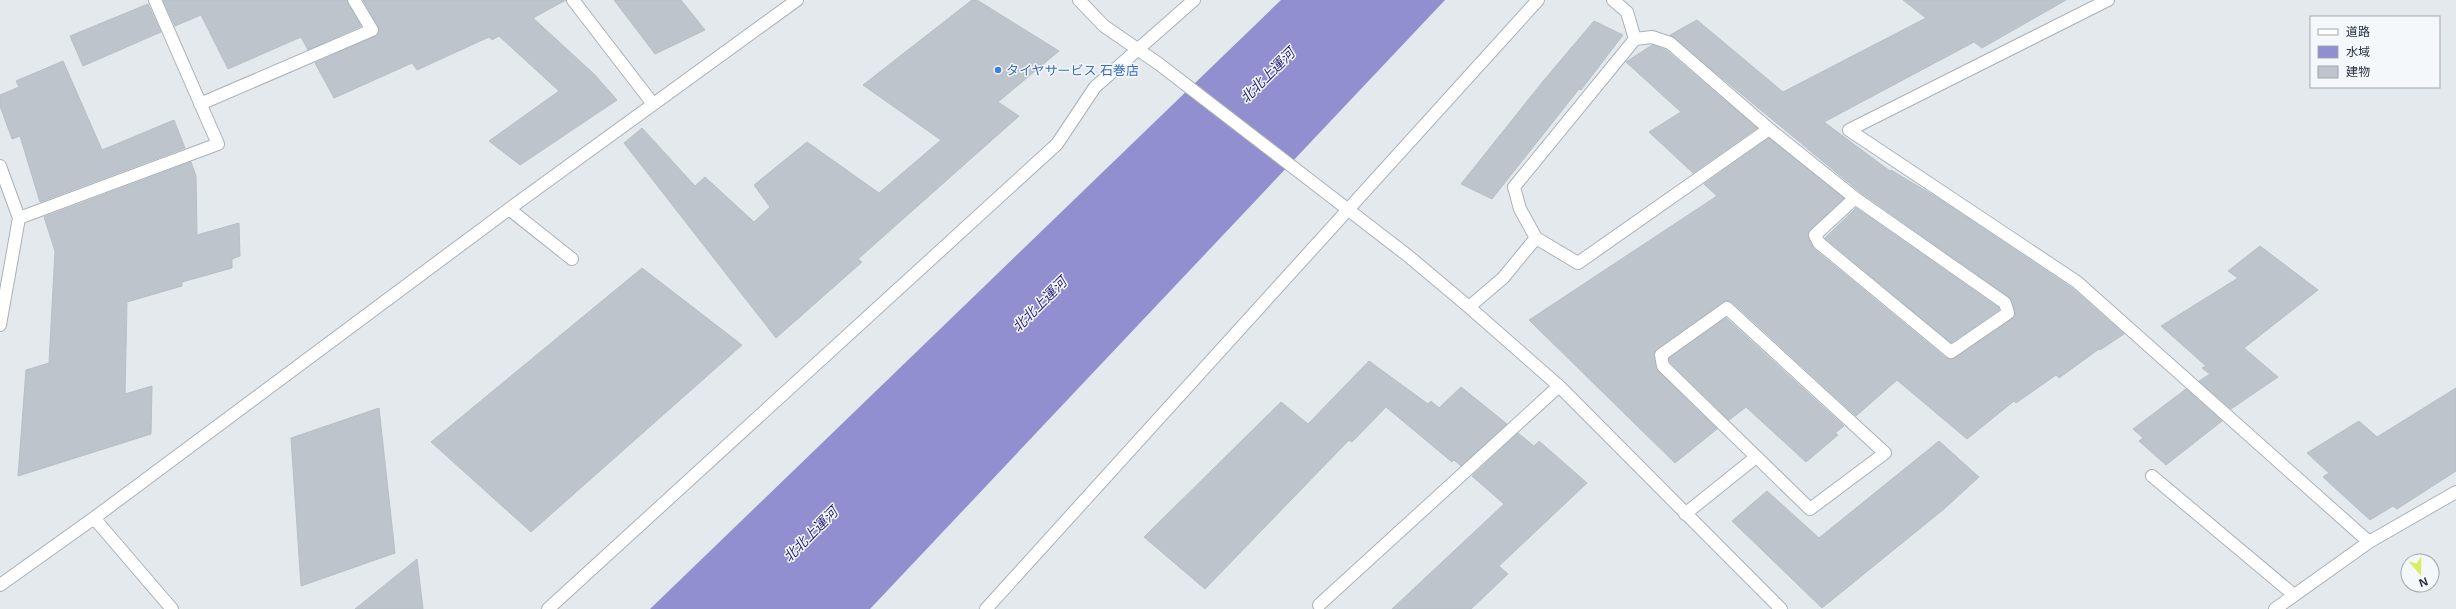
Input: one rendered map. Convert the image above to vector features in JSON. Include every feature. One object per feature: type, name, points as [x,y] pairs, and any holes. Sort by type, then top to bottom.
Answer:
[{"type":"street","points":[[19,218],[218,144],[155,0]]},
{"type":"street","points":[[200,104],[372,30],[354,0]]},
{"type":"street","points":[[573,0],[653,104]]},
{"type":"street","points":[[0,586],[94,518],[509,209],[797,0]]},
{"type":"street","points":[[1079,0],[1104,26],[1159,64],[1320,188],[1470,307],[1559,386],[1685,514],[1782,609]]},
{"type":"street","points":[[548,609],[869,314],[1057,144],[1095,87],[1194,0]]},
{"type":"street","points":[[986,609],[1538,0]]},
{"type":"street","points":[[1613,0],[1627,12],[1635,39]]},
{"type":"street","points":[[2108,0],[1848,130],[2077,282],[2368,542]]},
{"type":"street","points":[[1769,129],[1578,263],[1536,238],[1520,209],[1514,187],[1635,39],[1652,37],[1670,43],[1769,129],[1855,198],[2005,303],[2008,313],[1951,352],[1819,243],[1815,235],[1855,198]]},
{"type":"street","points":[[0,166],[19,218],[0,325]]},
{"type":"street","points":[[509,209],[572,258]]},
{"type":"street","points":[[1470,307],[1503,278],[1536,238]]},
{"type":"street","points":[[1727,308],[1885,453],[1810,509],[1756,457],[1663,366],[1661,355],[1727,308]]},
{"type":"street","points":[[1319,605],[1559,386]]},
{"type":"street","points":[[1685,514],[1756,457]]},
{"type":"street","points":[[2152,476],[2294,595]]},
{"type":"street","points":[[2275,609],[2368,542],[2456,492]]},
{"type":"street","points":[[94,518],[172,609]]},
{"type":"water","name":"北北上運河","points":[[1281,0],[1445,0],[870,609],[650,609]]},
{"type":"building","points":[[163,0],[347,0],[361,26],[308,50],[301,37],[228,69],[201,15],[175,26]]},
{"type":"building","points":[[363,0],[566,0],[533,18],[594,74],[617,100],[520,165],[489,141],[559,91],[499,36],[492,40],[489,37],[417,70],[412,63],[334,98],[315,63],[378,35],[378,26]]},
{"type":"building","points":[[614,0],[681,0],[705,30],[655,54]]},
{"type":"building","points":[[972,0],[977,0],[1059,51],[998,102],[1019,116],[858,259],[862,262],[776,338],[624,143],[642,128],[695,186],[705,177],[754,222],[770,207],[754,185],[807,142],[879,193],[941,140],[863,85]]},
{"type":"building","points":[[1903,0],[2066,0],[1982,48],[1974,42],[1824,122],[1890,171],[1891,170],[1936,197],[2072,288],[2124,334],[2100,350],[2099,349],[2059,378],[2056,375],[2016,403],[2014,401],[1967,439],[1897,380],[1856,416],[1732,302],[1725,301],[1654,353],[1658,371],[1717,429],[1675,463],[1529,320],[1717,196],[1704,184],[1769,138],[1844,198],[1810,230],[1808,238],[1814,249],[1946,358],[1955,358],[2015,316],[2015,311],[2009,297],[1860,192],[1670,35],[1697,20],[1783,92],[1926,18]]},
{"type":"building","points":[[148,4],[161,32],[83,66],[70,36]]},
{"type":"building","points":[[1594,21],[1623,35],[1581,90],[1579,89],[1492,199],[1461,184],[1544,80]]},
{"type":"building","points":[[1652,45],[1666,50],[1757,128],[1693,173],[1649,132],[1681,112],[1626,62]]},
{"type":"building","points":[[63,61],[102,150],[174,120],[185,148],[40,202],[20,136],[12,139],[0,106],[0,95],[19,87],[16,81]]},
{"type":"building","points":[[191,162],[196,176],[197,235],[239,223],[240,256],[232,259],[232,268],[182,282],[182,286],[127,302],[125,394],[152,386],[151,434],[18,476],[26,370],[49,363],[55,251],[44,217]]},
{"type":"building","points":[[1856,208],[1999,308],[1999,310],[1951,343],[1825,238]]},
{"type":"building","points":[[2260,246],[2318,290],[2244,348],[2278,377],[2231,409],[2199,381],[2210,374],[2202,368],[2206,366],[2161,326],[2238,278],[2228,271]]},
{"type":"building","points":[[642,268],[742,345],[531,532],[431,442]]},
{"type":"building","points":[[1726,318],[1844,426],[1835,433],[1838,435],[1806,462],[1746,407],[1729,420],[1670,362],[1669,358]]},
{"type":"building","points":[[1369,361],[1428,404],[1431,401],[1439,408],[1461,387],[1507,424],[1461,466],[1454,460],[1452,462],[1386,407],[1352,442],[1349,440],[1205,589],[1144,537],[1281,402],[1308,424]]},
{"type":"building","points":[[2456,388],[2456,471],[2397,509],[2393,506],[2370,520],[2323,477],[2329,473],[2307,453],[2359,421],[2377,437]]},
{"type":"building","points":[[2186,389],[2222,421],[2166,465],[2139,441],[2143,438],[2133,429]]},
{"type":"building","points":[[379,408],[395,553],[301,586],[291,438]]},
{"type":"building","points":[[1518,433],[1534,446],[1539,441],[1587,483],[1499,566],[1508,574],[1471,609],[1392,609],[1504,504],[1472,476]]},
{"type":"building","points":[[1939,441],[1979,477],[1944,509],[1822,608],[1732,521],[1767,491],[1819,538]]},
{"type":"building","points":[[417,559],[423,609],[355,609]]},
{"type":"place","name":"タイヤサービス 石巻店","points":[[998,70]]}]
